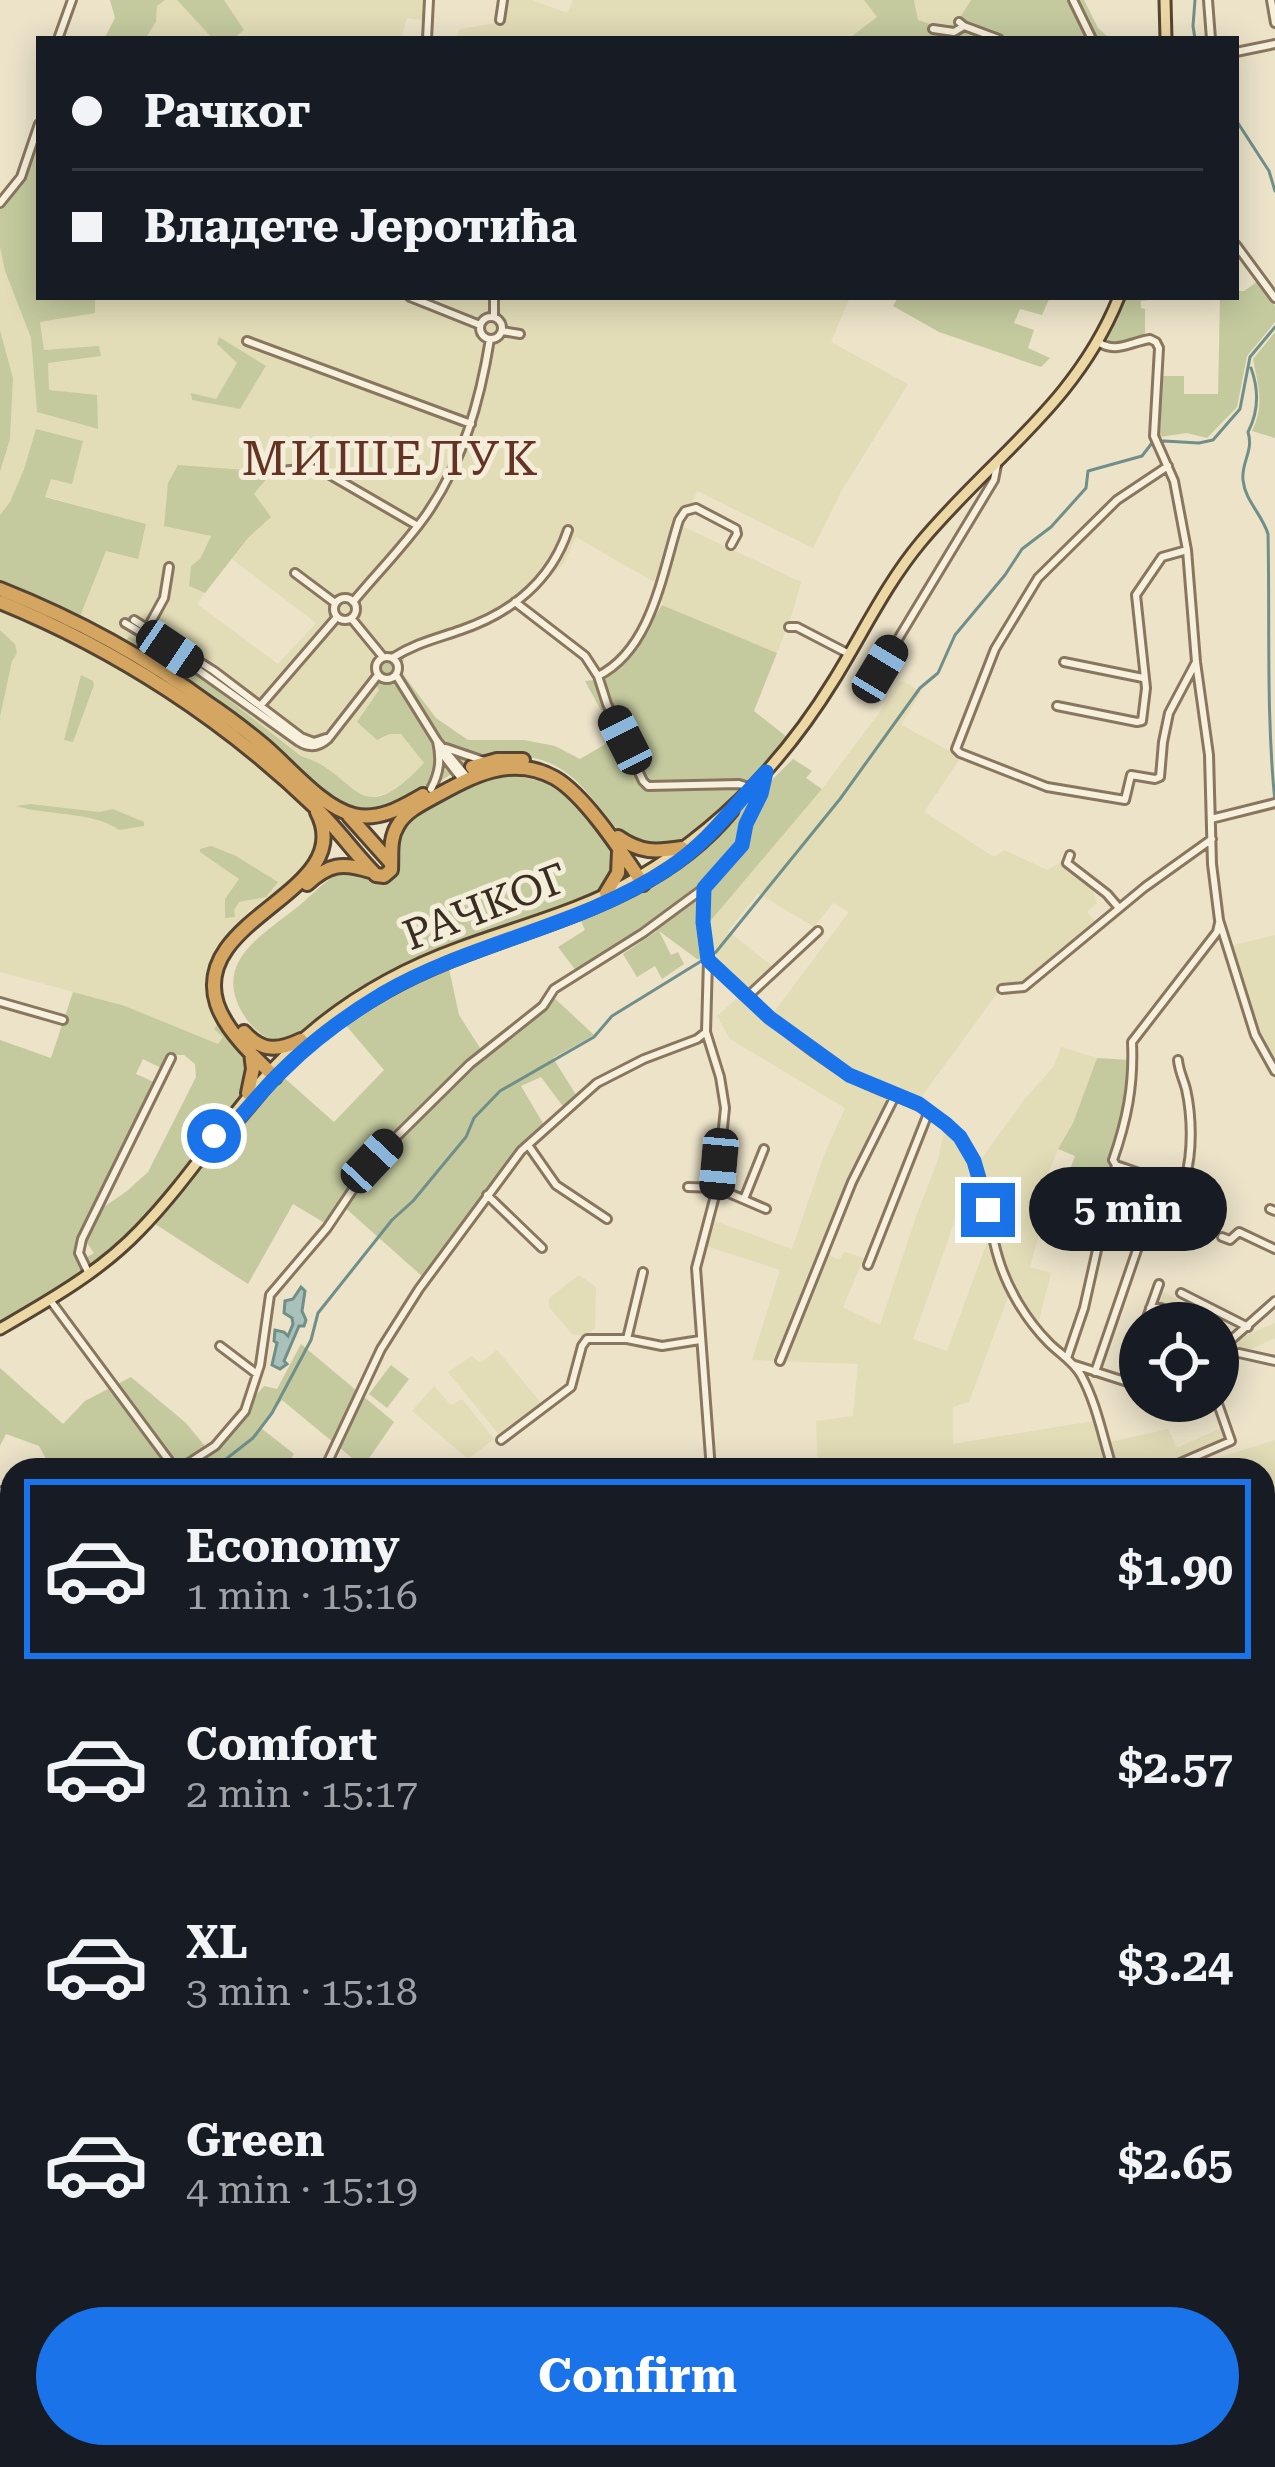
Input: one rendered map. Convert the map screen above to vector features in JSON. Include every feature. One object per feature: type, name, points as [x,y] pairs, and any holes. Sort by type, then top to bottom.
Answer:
[{"type":"highway","points":[[0,589],[76,618],[206,700],[346,813],[392,864]]},
{"type":"highway","points":[[0,602],[160,685],[258,756],[340,832],[373,872]]},
{"type":"highway","points":[[248,1093],[255,1050],[227,1006],[222,986],[228,962],[244,940],[316,876],[343,865],[384,876],[390,872],[392,836],[403,818],[487,762],[522,760],[561,773],[582,790],[643,879]]},
{"type":"highway","points":[[346,813],[385,814],[463,776],[513,767],[546,774],[574,793],[618,844],[648,852],[682,848]]},
{"type":"highway","points":[[273,1071],[220,1012],[215,977],[236,937],[316,865],[324,839],[322,823],[309,801]]},
{"type":"highway","points":[[606,893],[619,869],[618,844]]},
{"type":"highway","points":[[255,1050],[284,1048],[301,1040]]},
{"type":"main road","points":[[1165,0],[1166,36]]},
{"type":"main road","name":"РАЧКОГ","points":[[0,1329],[89,1274],[143,1227],[248,1093],[326,1032],[389,990],[464,956],[592,910],[705,841],[806,723],[904,563],[1059,398],[1097,342],[1118,300]]},
{"type":"main road","name":"РАЧКОГ","points":[[206,1150],[223,1137],[301,1040],[352,1002],[461,947],[643,879],[751,788]]},
{"type":"street","points":[[59,36],[72,0]]},
{"type":"street","points":[[427,36],[429,0]]},
{"type":"street","points":[[500,20],[503,0]]},
{"type":"street","points":[[1073,0],[1091,36]]},
{"type":"street","points":[[1208,0],[1211,36]]},
{"type":"street","points":[[1270,0],[1275,23]]},
{"type":"street","points":[[933,29],[954,32],[962,24],[992,36]]},
{"type":"street","points":[[1239,51],[1275,44]]},
{"type":"street","points":[[0,203],[20,177],[36,132]]},
{"type":"street","points":[[1239,249],[1275,298]]},
{"type":"street","points":[[417,300],[480,326],[490,339],[502,331],[494,317],[487,317],[480,326]]},
{"type":"street","points":[[494,300],[494,317]]},
{"type":"street","points":[[502,331],[520,334]]},
{"type":"street","points":[[353,602],[418,526],[447,479],[482,391],[490,339]]},
{"type":"street","points":[[1097,342],[1118,348],[1146,339],[1159,348],[1155,441],[1180,503],[1187,550],[1209,755],[1212,864],[1220,920],[1255,1035],[1275,1071]]},
{"type":"street","points":[[247,341],[471,424]]},
{"type":"street","points":[[880,669],[994,480],[996,464]]},
{"type":"street","points":[[1168,466],[1117,500],[1038,578],[994,649],[956,749],[1047,787],[1123,801],[1131,775],[1160,779],[1169,713],[1196,662]]},
{"type":"street","points":[[281,471],[311,468],[325,472],[418,526]]},
{"type":"street","points":[[598,676],[635,644],[647,623],[685,511],[697,508],[736,529],[731,545]]},
{"type":"street","points":[[388,661],[432,637],[480,623],[531,591],[554,564],[568,530]]},
{"type":"street","points":[[1058,706],[1140,722],[1146,688],[1136,595],[1162,557],[1187,550]]},
{"type":"street","points":[[146,631],[164,598],[169,567]]},
{"type":"street","points":[[296,573],[335,603]]},
{"type":"street","points":[[344,598],[353,602],[356,609],[351,618],[337,617],[335,603],[344,598]]},
{"type":"street","points":[[515,602],[585,656],[647,786],[739,784],[751,788]]},
{"type":"street","points":[[259,707],[337,617]]},
{"type":"street","points":[[351,618],[388,661]]},
{"type":"street","points":[[129,622],[259,707],[303,745],[318,746],[329,736],[369,689],[386,677],[388,661]]},
{"type":"street","points":[[789,627],[849,654]]},
{"type":"street","points":[[386,677],[388,661]]},
{"type":"street","points":[[1064,662],[1143,678]]},
{"type":"street","points":[[386,677],[403,690],[463,776]]},
{"type":"street","points":[[443,750],[487,762]]},
{"type":"street","points":[[431,789],[443,750]]},
{"type":"street","points":[[196,1458],[215,1446],[245,1411],[257,1374],[270,1295],[326,1228],[372,1161],[470,1064],[543,1006],[554,989],[704,888],[742,845],[766,772]]},
{"type":"street","points":[[1211,818],[1271,804]]},
{"type":"street","points":[[1002,989],[1024,987],[1211,838]]},
{"type":"street","points":[[1070,855],[1067,863],[1119,908]]},
{"type":"street","points":[[704,888],[706,1032],[725,1108],[717,1188],[696,1268],[710,1458]]},
{"type":"street","points":[[1070,1362],[1116,1165],[1113,1160],[1128,1118],[1132,1042],[1217,932],[1220,920]]},
{"type":"street","points":[[747,997],[818,931]]},
{"type":"street","points":[[707,957],[770,1018],[849,1075],[929,1111],[960,1137],[974,1161],[998,1258],[1035,1328],[1070,1362],[1091,1399],[1109,1458]]},
{"type":"street","points":[[0,1002],[63,1019]]},
{"type":"street","points":[[331,1458],[381,1349],[419,1288],[528,1145],[597,1083],[706,1032]]},
{"type":"street","points":[[89,1274],[79,1253],[82,1239],[171,1058]]},
{"type":"street","points":[[1116,1165],[1159,1178],[1185,1179],[1190,1154],[1187,1094],[1178,1060]]},
{"type":"street","points":[[779,1361],[852,1182],[896,1094]]},
{"type":"street","points":[[868,1264],[929,1111]]},
{"type":"street","points":[[528,1145],[556,1185],[607,1219]]},
{"type":"street","points":[[744,1199],[764,1149]]},
{"type":"street","points":[[688,1187],[717,1188],[766,1209]]},
{"type":"street","points":[[487,1196],[542,1248]]},
{"type":"street","points":[[1095,1372],[1148,1218]]},
{"type":"street","points":[[1222,1237],[1230,1240],[1239,1232],[1275,1249]]},
{"type":"street","points":[[627,1339],[643,1272]]},
{"type":"street","points":[[1152,1302],[1159,1283]]},
{"type":"street","points":[[1181,1293],[1248,1327]]},
{"type":"street","points":[[50,1300],[168,1458]]},
{"type":"street","points":[[1239,1334],[1275,1301]]},
{"type":"street","points":[[501,1440],[571,1387],[587,1339],[627,1339],[662,1346],[700,1340]]},
{"type":"street","points":[[220,1346],[257,1374]]},
{"type":"street","points":[[1239,1353],[1275,1361]]},
{"type":"street","points":[[1070,1362],[1119,1380]]},
{"type":"street","points":[[1192,1458],[1231,1441],[1224,1422]]},
{"type":"shaded area","points":[[177,0],[210,36],[147,36],[156,22],[157,6]]},
{"type":"shaded area","points":[[224,0],[428,0],[426,21],[407,18],[402,36],[237,36],[244,30]]},
{"type":"shaded area","points":[[504,0],[532,0],[567,13],[573,0],[864,0],[877,17],[852,36],[457,36],[460,29],[502,22]]},
{"type":"shaded area","points":[[914,0],[971,0],[956,24],[940,27],[918,20]]},
{"type":"shaded area","points":[[0,247],[31,338],[37,412],[97,429],[97,395],[49,391],[47,363],[100,356],[44,350],[40,322],[94,313],[95,300],[849,300],[831,342],[908,384],[842,490],[813,548],[697,491],[682,526],[801,582],[777,653],[662,605],[661,586],[576,537],[564,563],[528,599],[492,621],[434,640],[404,657],[381,654],[381,740],[401,734],[425,763],[390,792],[370,798],[302,756],[205,681],[128,636],[125,642],[79,619],[106,550],[146,524],[44,496],[50,479],[36,430],[24,469],[0,515],[0,472],[10,439],[13,378],[0,330]],"holes":[[[217,344],[266,367],[240,408],[191,394],[216,399],[238,362]],[[270,473],[253,494],[271,517],[232,559],[316,623],[278,664],[197,604],[205,593],[189,586],[191,567],[211,536]]]},
{"type":"shaded area","points":[[0,609],[115,665],[189,710],[255,760],[304,803],[317,821],[320,855],[266,905],[249,910],[216,960],[223,1037],[218,1044],[125,1006],[0,972],[0,717],[15,644],[0,630]]},
{"type":"shaded area","points":[[899,682],[921,692],[901,725],[961,757],[924,812],[994,857],[1004,850],[1047,870],[1061,862],[1091,884],[1097,903],[1087,912],[1098,924],[1024,985],[1001,988],[919,1100],[895,1092],[820,1250],[839,1260],[844,1252],[864,1258],[843,1307],[880,1325],[938,1160],[945,1127],[967,1150],[974,1169],[1054,1066],[1061,1047],[1097,1058],[1041,1191],[1049,1197],[1030,1267],[1051,1273],[1037,1328],[1012,1286],[969,1402],[953,1407],[953,1444],[1093,1421],[1102,1444],[1168,1429],[1177,1448],[1225,1426],[1229,1442],[1192,1458],[818,1458],[816,1421],[853,1416],[858,1364],[752,1360],[780,1270],[703,1245],[712,1220],[792,1249],[845,1108],[730,1039],[717,1016],[744,992],[706,960],[707,925],[822,789]],"holes":[[[758,893],[814,927],[833,903],[849,912],[771,1016],[745,992],[772,966],[728,931]],[[972,1172],[990,1234],[947,1351],[913,1339]]]},
{"type":"shaded area","points":[[1275,935],[1275,1066],[1257,1034],[1230,946]]},
{"type":"shaded area","points":[[579,1275],[596,1287],[595,1329],[583,1336],[572,1334],[549,1307],[549,1298]]},
{"type":"shaded area","points":[[1163,1292],[1182,1302],[1160,1302]]},
{"type":"shaded area","points":[[1275,1323],[1275,1338],[1251,1349],[1239,1349],[1239,1338]]},
{"type":"shaded area","points":[[497,1350],[542,1404],[500,1436],[448,1372],[472,1356],[480,1363]]},
{"type":"shaded area","points":[[434,1386],[451,1405],[462,1399],[494,1439],[467,1458],[412,1411]]},
{"type":"shaded area","points":[[1275,1440],[1275,1458],[1217,1458]]},
{"type":"green space","points":[[110,0],[165,0],[157,6],[156,22],[147,36],[106,36],[115,18]]},
{"type":"green space","points":[[177,0],[224,0],[244,30],[237,36],[210,36]]},
{"type":"green space","points":[[864,0],[914,0],[918,20],[940,27],[956,24],[971,0],[1084,0],[1107,36],[852,36],[877,17]]},
{"type":"green space","points":[[36,150],[36,300],[95,300],[95,313],[40,322],[44,350],[99,346],[101,356],[48,363],[49,390],[97,395],[98,429],[37,412],[31,338],[0,247],[0,210],[25,181]]},
{"type":"green space","points":[[1258,281],[1275,306],[1275,322],[1247,356],[1237,407],[1207,438],[1187,433],[1160,437],[1161,376],[1184,376],[1184,394],[1218,394],[1220,300],[1239,300],[1239,291]]},
{"type":"green space","points":[[896,300],[1049,300],[1042,315],[1020,309],[1014,323],[1034,330],[1028,348],[1050,358],[1041,367],[939,332],[893,306]]},
{"type":"green space","points":[[1124,300],[1149,300],[1141,301],[1145,336],[1116,345],[1104,343]]},
{"type":"green space","points":[[0,330],[13,378],[10,439],[0,472]]},
{"type":"green space","points":[[1275,332],[1275,438],[1252,431],[1259,404],[1253,359]]},
{"type":"green space","points":[[219,337],[266,366],[240,409],[192,400],[191,393],[216,399],[237,363],[217,344]]},
{"type":"green space","points":[[36,429],[83,441],[72,484],[51,479],[45,497],[146,524],[138,559],[106,551],[79,619],[0,581],[0,515],[24,469]]},
{"type":"green space","points":[[178,465],[272,472],[254,494],[271,517],[205,593],[189,586],[191,566],[200,559],[211,536],[164,526],[168,483]]},
{"type":"green space","points":[[662,605],[777,653],[754,711],[788,738],[710,820],[662,845],[639,844],[618,830],[569,775],[529,757],[482,760],[390,808],[369,812],[346,807],[233,714],[125,642],[129,636],[205,681],[301,756],[370,797],[402,784],[424,763],[401,734],[377,740],[357,722],[379,690],[371,678],[370,663],[381,654],[404,657],[402,673],[436,718],[468,740],[524,740],[555,746],[580,759],[616,738],[585,681],[605,679],[634,650]]},
{"type":"green space","points":[[0,630],[15,644],[17,653],[0,717]]},
{"type":"green space","points":[[81,675],[94,685],[73,742],[64,740]]},
{"type":"green space","points":[[793,759],[812,771],[806,778],[822,789],[707,925],[706,960],[697,959],[659,931],[671,955],[678,952],[684,964],[662,979],[655,966],[637,977],[623,954],[657,931],[650,925],[577,972],[558,947],[585,930],[580,919],[646,886],[706,845]]},
{"type":"green space","points":[[500,775],[545,783],[578,805],[615,857],[614,870],[604,886],[404,966],[292,1037],[276,1040],[256,1030],[245,1017],[233,982],[236,967],[254,942],[338,874],[390,880],[408,824],[445,798]]},
{"type":"green space","points":[[16,806],[100,812],[113,809],[144,826],[119,830],[97,820]]},
{"type":"green space","points":[[211,846],[278,882],[266,897],[239,902],[235,917],[225,918],[225,899],[239,879],[200,852]]},
{"type":"green space","points":[[448,964],[459,1015],[480,1048],[549,993],[594,1035],[553,1058],[578,1098],[565,1109],[541,1077],[521,1086],[544,1125],[513,1155],[424,1278],[342,1205],[328,1225],[293,1204],[248,1284],[152,1222],[281,1075],[334,1122],[384,1070],[343,1022],[371,1000]]},
{"type":"green space","points":[[73,992],[125,1006],[218,1044],[223,1037],[214,1029],[221,1019],[250,1060],[244,1091],[168,1196],[90,1270],[84,1259],[94,1253],[85,1240],[101,1209],[148,1172],[196,1077],[195,1064],[184,1055],[167,1055],[161,1068],[143,1059],[136,1074],[154,1082],[79,1237],[76,1253],[86,1273],[0,1326],[0,1040],[51,1058]]},
{"type":"green space","points":[[1097,1058],[1130,1060],[1123,1118],[1099,1217],[1060,1196],[1075,1156],[1058,1149]]},
{"type":"green space","points":[[301,1344],[394,1422],[369,1458],[352,1458],[282,1400],[261,1428],[294,1454],[292,1458],[46,1458],[39,1446],[6,1434],[0,1446],[0,1368],[63,1424],[85,1401],[131,1377],[186,1423],[209,1451],[264,1386],[277,1389]]},
{"type":"green space","points":[[391,1365],[409,1379],[387,1408],[369,1394]]},
{"type":"water","points":[[301,1287],[306,1320],[299,1326],[284,1361],[287,1364],[280,1369],[272,1365],[275,1330],[288,1336],[293,1324],[284,1313],[285,1301],[293,1299]]},
{"type":"waterway","points":[[1195,0],[1195,36]]},
{"type":"waterway","points":[[1239,125],[1269,171],[1275,191]]},
{"type":"waterway","points":[[227,1458],[253,1438],[272,1413],[311,1340],[318,1313],[466,1137],[474,1118],[500,1091],[594,1037],[612,1016],[716,952],[840,799],[920,688],[938,673],[955,635],[1022,549],[1051,527],[1086,488],[1088,471],[1142,456],[1152,443],[1213,440],[1240,409],[1250,357],[1275,327]]},
{"type":"waterway","points":[[1251,368],[1257,400],[1243,480],[1268,534],[1275,802]]},
{"type":"district","name":"МИШЕЛУК","points":[[391,458]]},
{"type":"route","points":[[214,1136],[206,1150],[306,1048],[389,990],[464,956],[592,910],[671,867],[705,841],[766,772],[742,845],[704,888],[708,960],[770,1018],[849,1075],[919,1104],[946,1124],[974,1161],[988,1210]]}]
